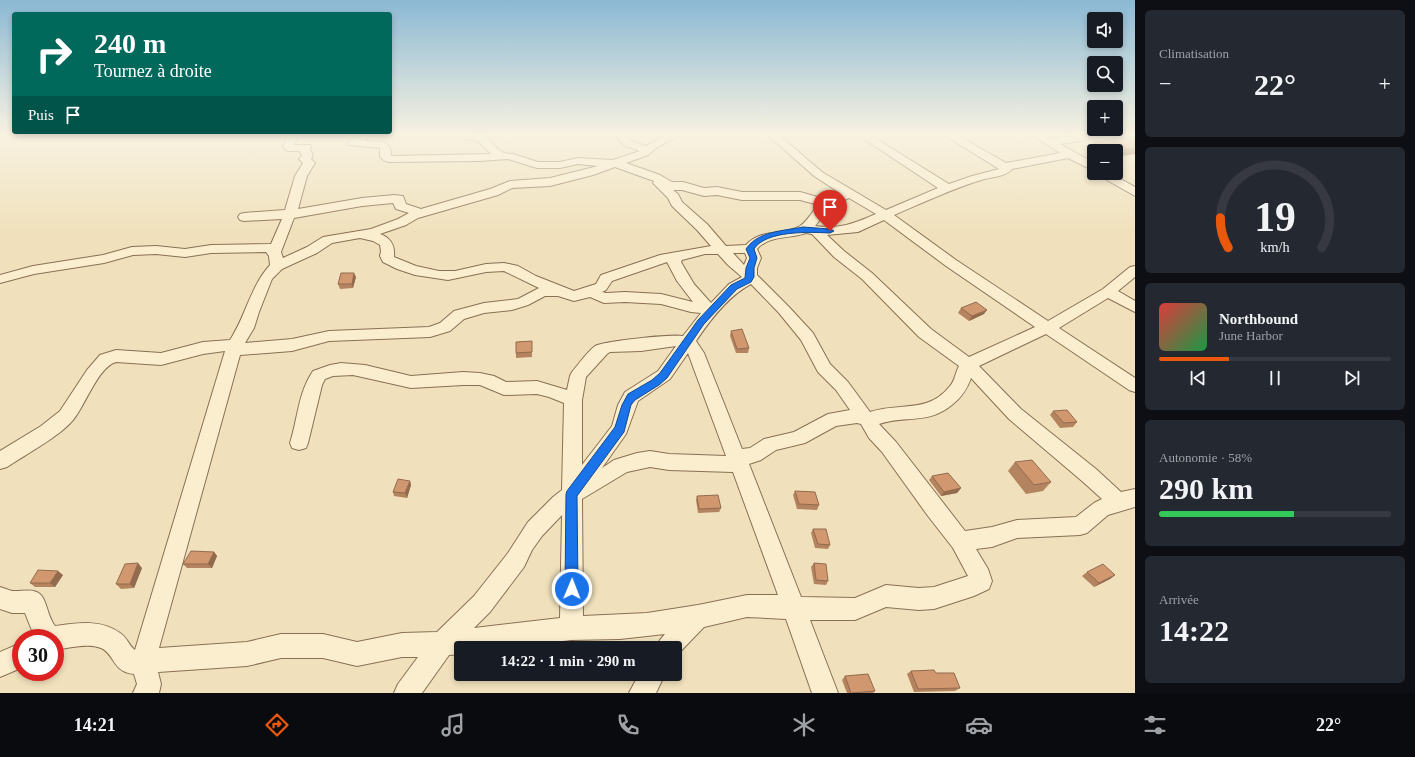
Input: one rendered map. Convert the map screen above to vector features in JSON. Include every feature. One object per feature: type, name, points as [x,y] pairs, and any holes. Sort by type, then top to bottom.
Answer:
[{"type":"street","points":[[277,266],[274,250],[288,219],[288,215],[292,210],[298,179],[305,167]]},
{"type":"street","points":[[146,693],[149,684],[143,662],[234,348],[246,328],[251,312],[266,278],[277,266],[312,250],[328,240],[383,230],[421,213],[494,192],[510,185],[550,182],[606,167]]},
{"type":"street","points":[[626,167],[656,177],[670,186],[683,186],[704,192],[717,191],[742,196],[800,196],[827,203]]},
{"type":"street","points":[[810,167],[848,194],[886,215],[951,263],[1049,327],[1135,386]]},
{"type":"street","points":[[914,167],[948,189]]},
{"type":"street","points":[[750,249],[754,243],[760,239],[809,230],[830,231],[853,229],[915,201],[976,178],[1004,171],[1006,169],[1004,167]]},
{"type":"street","points":[[64,637],[83,634],[96,635],[113,642],[124,659],[132,662],[207,658],[247,654],[281,646],[323,646],[348,654],[357,654],[402,645],[442,644],[571,628],[627,627],[698,617],[747,606],[812,610],[855,609],[886,596],[919,599],[934,598],[974,585],[981,581],[980,576],[960,541],[889,447],[868,424],[868,419],[842,386],[824,368],[807,337],[784,310],[722,250],[702,227],[676,203],[674,197],[647,174]]},
{"type":"street","points":[[1114,180],[1135,192]]},
{"type":"street","points":[[809,230],[812,222],[827,203],[834,198],[848,194]]},
{"type":"street","points":[[244,217],[288,215],[350,203],[394,198],[399,200],[400,206],[421,213]]},
{"type":"street","points":[[809,230],[867,276],[925,333],[968,365],[1015,414],[1089,475],[1126,500]]},
{"type":"street","points":[[359,234],[381,238],[386,244],[388,259],[402,267],[444,275],[454,275],[494,267],[504,267],[521,273],[535,281],[561,292],[574,296],[590,292],[601,287],[604,280],[609,277],[655,260],[705,250],[750,249]]},
{"type":"street","points":[[0,279],[33,270],[104,259],[132,251],[156,250],[185,253],[218,249],[269,248],[274,250]]},
{"type":"street","points":[[407,693],[442,644],[482,604],[516,560],[525,542],[547,516],[571,494],[620,429],[626,405],[631,397],[656,382],[664,375],[711,309],[734,287],[748,280],[750,277],[750,268],[754,258],[750,249]]},
{"type":"street","points":[[676,257],[674,262],[677,270],[699,300],[711,309]]},
{"type":"street","points":[[571,494],[589,486],[621,466],[637,461],[650,459],[669,462],[738,461],[754,455],[771,444],[798,438],[820,425],[834,419],[857,416],[868,419],[879,416],[934,409],[957,391],[964,370],[968,365],[1024,337],[1049,327],[1108,292],[1135,270]]},
{"type":"street","points":[[0,461],[47,431],[66,416],[93,374],[106,359],[116,356],[161,359],[203,348],[277,347],[342,335],[366,336],[422,334],[445,327],[459,315],[478,309],[512,305],[523,302],[541,292],[561,292]]},
{"type":"street","points":[[590,292],[604,298],[625,297],[661,299],[680,305],[711,309]]},
{"type":"street","points":[[1108,292],[1135,307]]},
{"type":"street","points":[[571,628],[573,400],[578,382],[578,376],[581,371],[604,348],[674,340],[688,342],[696,352],[709,390],[738,461],[825,693]]},
{"type":"street","points":[[299,443],[307,414],[308,397],[314,382],[319,375],[332,370],[350,369],[403,381],[421,383],[453,379],[481,378],[507,389],[536,388],[555,391],[573,400]]},
{"type":"street","points":[[960,541],[992,537],[1018,529],[1080,526],[1101,509],[1126,500]]},
{"type":"street","points":[[0,598],[12,602],[31,602],[34,604],[41,629]]},
{"type":"street","points":[[675,641],[698,617]]},
{"type":"street","points":[[0,665],[12,659]]},
{"type":"street","points":[[642,693],[649,681]]},
{"type":"building","points":[[341,273],[354,273],[352,284],[338,284]]},
{"type":"building","points":[[976,302],[987,310],[972,316],[961,308]]},
{"type":"building","points":[[742,329],[749,348],[737,349],[731,331]]},
{"type":"building","points":[[532,341],[532,352],[516,353],[516,342]]},
{"type":"building","points":[[1067,410],[1077,422],[1064,423],[1053,411]]},
{"type":"building","points":[[1032,460],[1051,482],[1034,485],[1015,462]]},
{"type":"building","points":[[948,473],[961,488],[944,492],[932,476]]},
{"type":"building","points":[[398,479],[410,481],[405,493],[393,492]]},
{"type":"building","points":[[795,491],[815,492],[819,505],[799,504]]},
{"type":"building","points":[[718,495],[721,508],[699,509],[697,496]]},
{"type":"building","points":[[813,529],[826,529],[830,545],[818,544]]},
{"type":"building","points":[[191,551],[214,552],[208,564],[183,564]]},
{"type":"building","points":[[138,563],[130,584],[116,584],[125,564]]},
{"type":"building","points":[[814,563],[826,564],[828,581],[816,580]]},
{"type":"building","points":[[1103,564],[1115,575],[1099,583],[1087,572]]},
{"type":"building","points":[[38,570],[58,571],[50,583],[30,583]]},
{"type":"building","points":[[934,670],[936,673],[954,673],[960,688],[918,689],[911,671]]},
{"type":"building","points":[[868,674],[875,691],[851,693],[845,676]]},
{"type":"route","points":[[572,589],[571,494],[620,429],[626,405],[631,397],[656,382],[664,375],[701,322],[720,303],[729,291],[748,280],[750,277],[750,268],[754,258],[750,249],[754,243],[760,239],[775,234],[803,229],[830,231]]}]
